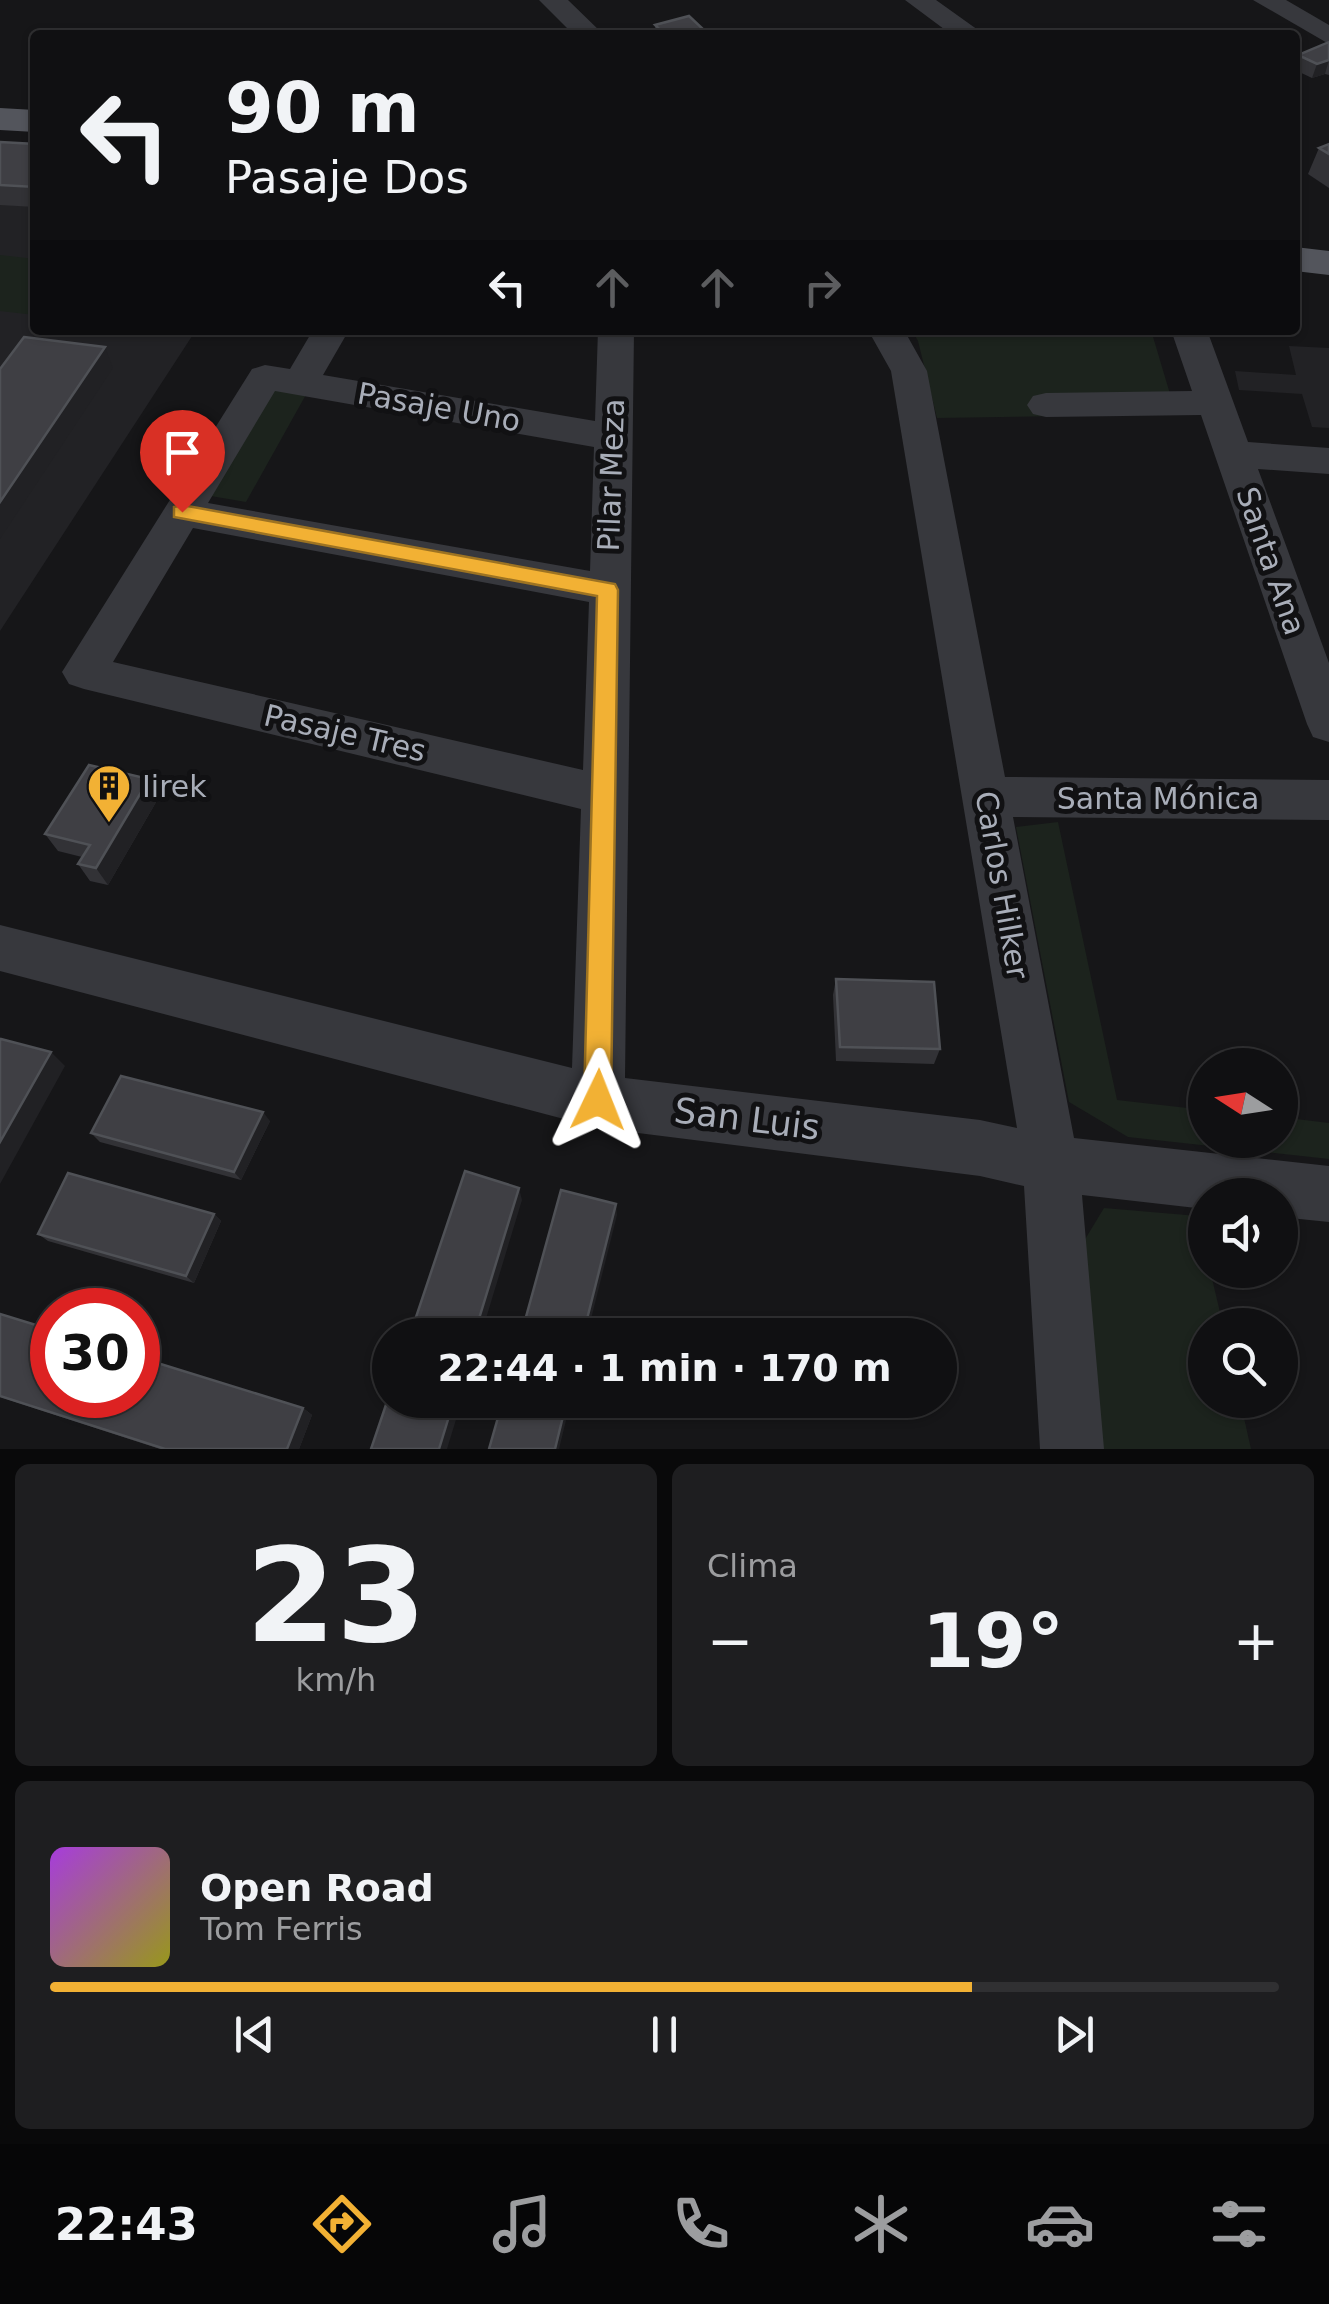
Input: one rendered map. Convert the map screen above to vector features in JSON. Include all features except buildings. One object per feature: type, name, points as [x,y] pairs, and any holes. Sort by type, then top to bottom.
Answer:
[{"type":"main road","points":[[0,119],[30,122]]},
{"type":"street","points":[[552,0],[585,30]]},
{"type":"street","points":[[918,0],[963,30]]},
{"type":"street","points":[[1266,0],[1329,36]]},
{"type":"street","points":[[326,335],[283,380],[182,512],[608,590]]},
{"type":"street","name":"Pilar Meza","points":[[598,1100],[616,335]]},
{"type":"street","name":"Carlos Hilker","points":[[889,335],[909,371],[1052,1164],[1072,1449]]},
{"type":"street","name":"Santa Ana","points":[[1191,335],[1223,432],[1235,454],[1320,680],[1329,724]]},
{"type":"street","name":"Pasaje Uno","points":[[283,380],[612,436]]},
{"type":"street","points":[[1046,405],[1214,403]]},
{"type":"street","points":[[1235,454],[1329,461]]},
{"type":"street","name":"Pasaje Tres","points":[[182,512],[84,672],[606,795]]},
{"type":"street","name":"Santa Mónica","points":[[987,797],[1329,800]]},
{"type":"street","name":"San Luis","points":[[0,948],[598,1100],[980,1148],[1052,1164],[1329,1194]]},
{"type":"shaded area","points":[[0,152],[30,155],[30,335],[193,335],[0,631]]},
{"type":"shaded area","points":[[0,255],[30,258],[30,314],[0,311]]},
{"type":"shaded area","points":[[915,335],[1152,335],[1176,414],[937,418]]},
{"type":"shaded area","points":[[1289,346],[1329,348],[1329,428],[1312,427],[1302,394],[1239,390],[1235,371],[1296,375]]},
{"type":"shaded area","points":[[265,385],[308,391],[246,502],[199,494]]},
{"type":"shaded area","points":[[1058,822],[1117,1100],[1188,1108],[1188,1144],[1128,1137],[1069,1102],[1016,827]]},
{"type":"shaded area","points":[[1298,1119],[1329,1123],[1329,1159],[1298,1156]]},
{"type":"shaded area","points":[[1104,1208],[1188,1215],[1188,1288],[1214,1288],[1219,1308],[1188,1308],[1188,1418],[1244,1418],[1251,1449],[1098,1449],[1081,1246]]},
{"type":"place","name":"Iirek","points":[[109,824]]},
{"type":"route","points":[[182,512],[608,590],[598,1100]]}]
